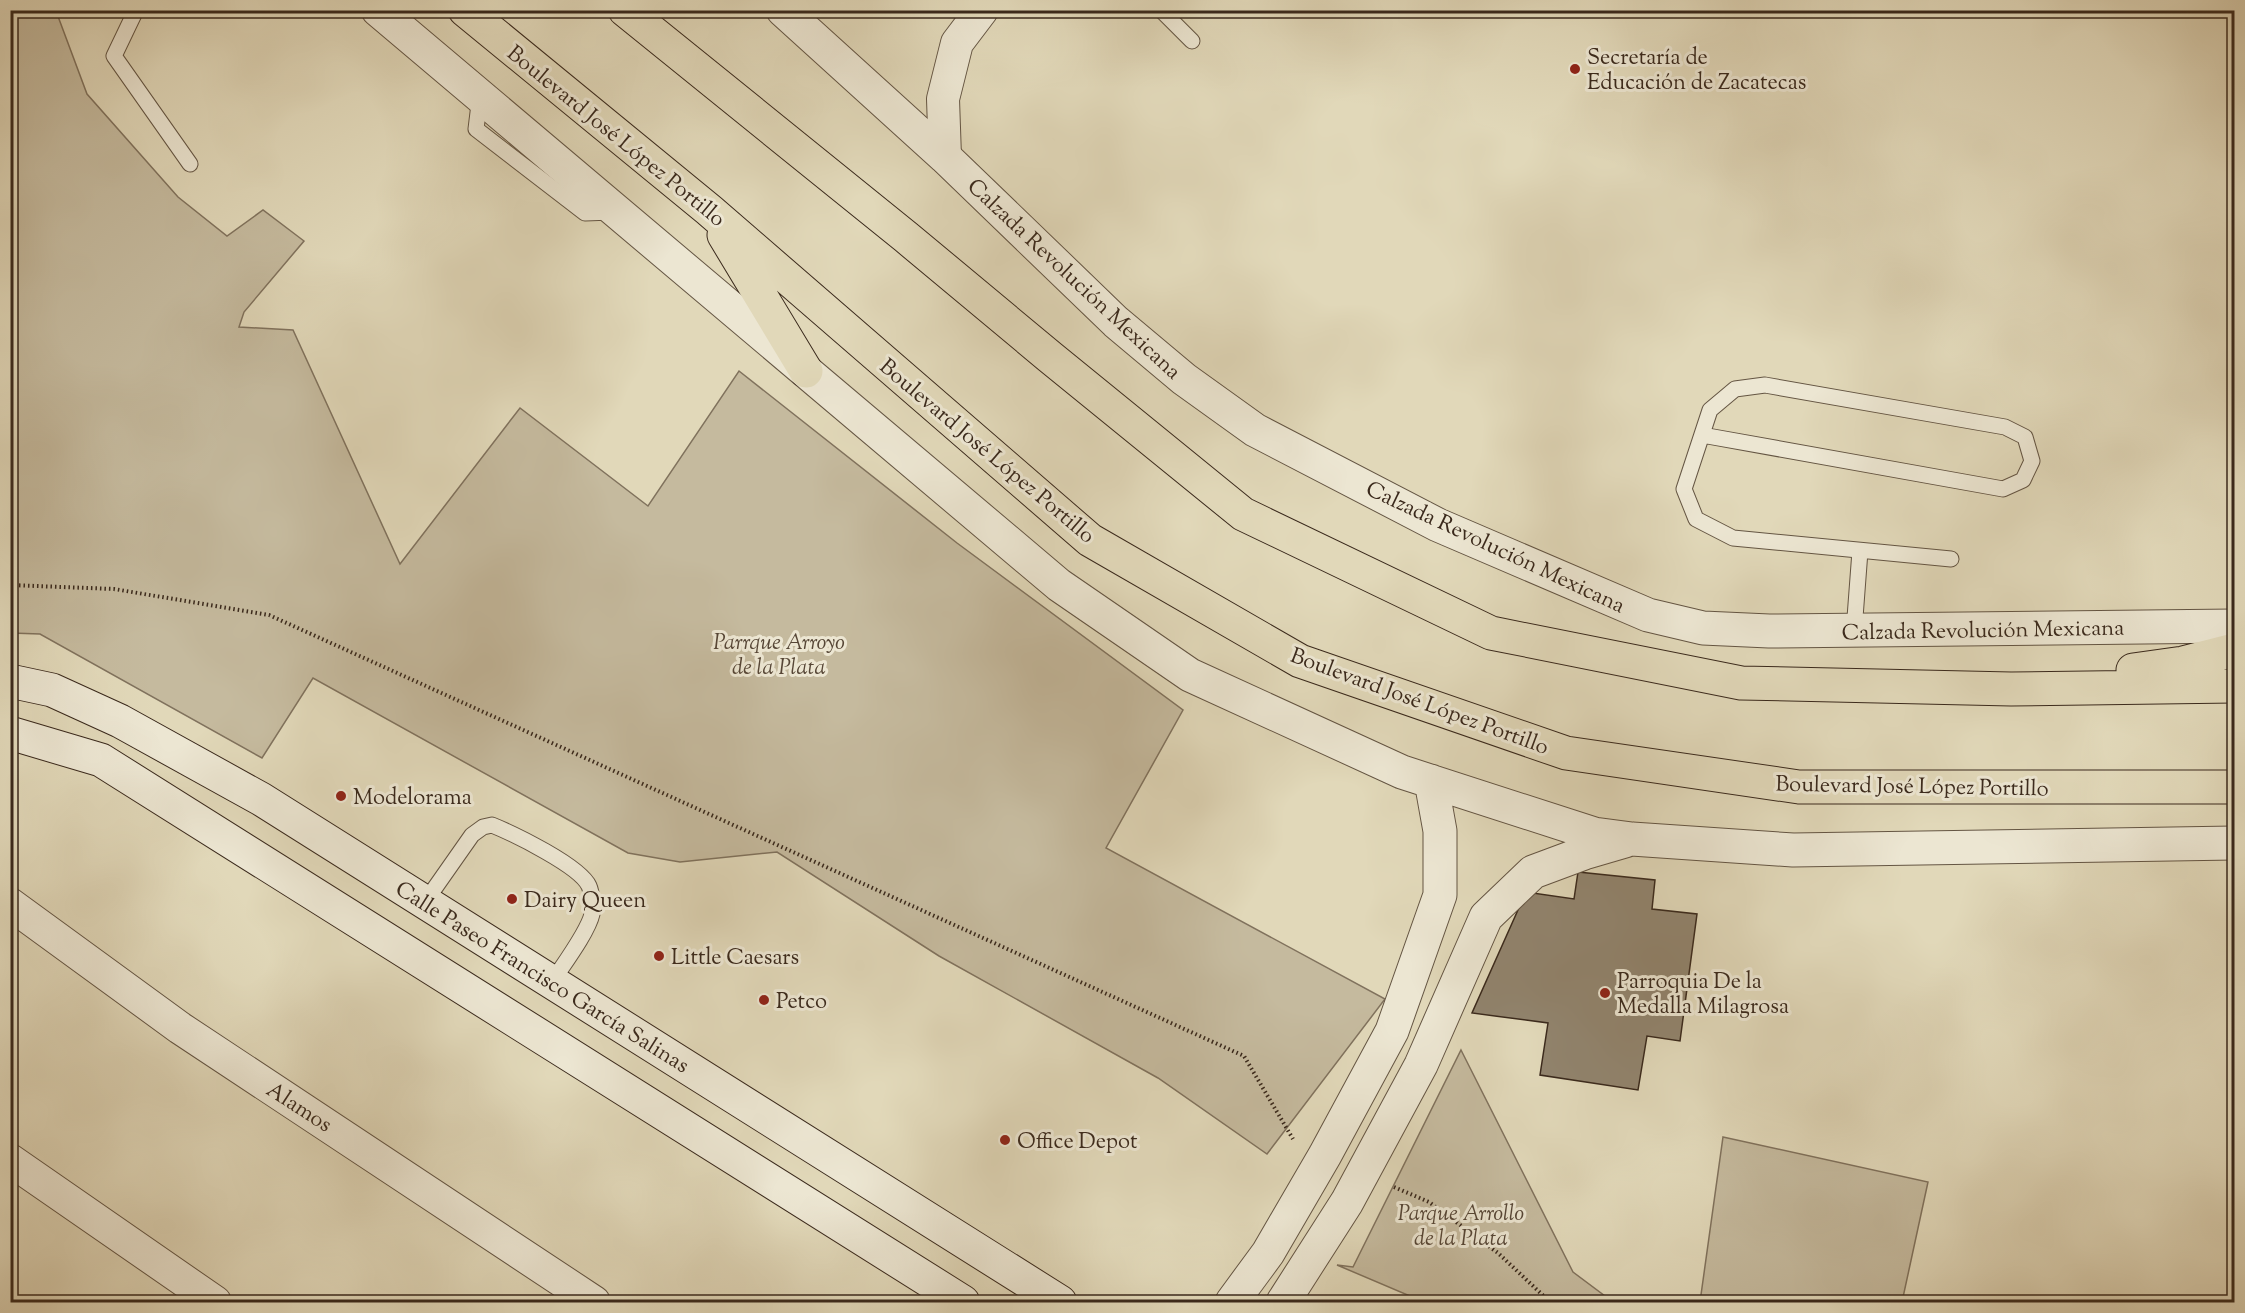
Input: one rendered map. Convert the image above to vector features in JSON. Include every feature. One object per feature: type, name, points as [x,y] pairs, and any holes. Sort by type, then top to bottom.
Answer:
[{"type":"main road","name":"Boulevard José López Portillo","points":[[465,10],[710,210],[1090,540],[1300,660],[1566,753],[1799,787],[2225,789]]},
{"type":"main road","points":[[625,10],[1243,514],[1491,633],[1741,683],[2011,689],[2235,686]]},
{"type":"main road","points":[[710,210],[806,371]]},
{"type":"main road","points":[[2011,689],[2183,663],[2235,650]]},
{"type":"street","points":[[378,10],[1059,585],[1190,675],[1402,772],[1594,834],[1632,839],[1793,850],[2235,843]]},
{"type":"street","name":"Calzada Revolución Mexicana","points":[[783,10],[945,157],[1125,329],[1184,379],[1246,423],[1438,525],[1648,615],[1703,628],[1769,631],[2235,626]]},
{"type":"street","points":[[945,157],[943,99],[957,43],[982,10]]},
{"type":"street","name":"Calle Paseo Francisco García Salinas","points":[[10,681],[52,690],[120,721],[261,799],[1060,1302]]},
{"type":"street","points":[[10,733],[101,760],[963,1302]]},
{"type":"street","points":[[1232,1302],[1268,1253],[1318,1168],[1392,1031],[1440,895],[1440,831],[1431,781]]},
{"type":"street","points":[[1283,1302],[1364,1173],[1421,1065],[1486,917],[1533,872],[1584,853],[1632,839]]},
{"type":"street","name":"Alamos","points":[[10,904],[180,1028],[594,1302]]},
{"type":"street","points":[[10,1160],[215,1302]]},
{"type":"street","points":[[1318,1168],[1347,1202]]},
{"type":"lane","points":[[136,10],[114,56],[190,164]]},
{"type":"lane","points":[[1161,10],[1192,41]]},
{"type":"lane","points":[[1702,435],[2003,489],[2023,480],[2032,461],[2025,437],[2005,427],[1765,386],[1735,389],[1710,410],[1684,489],[1696,519],[1733,538],[1951,559]]},
{"type":"lane","points":[[1854,631],[1860,551]]},
{"type":"lane","points":[[425,902],[472,834],[483,827],[492,825],[546,852],[573,870],[589,885],[592,899],[592,914],[552,982]]},
{"type":"path","points":[[10,585],[114,589],[269,615],[1244,1056],[1295,1142],[1318,1168]]},
{"type":"path","points":[[1364,1173],[1429,1202],[1498,1253],[1550,1302]]},
{"type":"green space","name":"Parrque Arroyo de la Plata","points":[[11,10],[56,11],[87,94],[178,197],[227,236],[263,210],[304,241],[244,312],[239,327],[293,330],[400,564],[520,408],[648,506],[739,371],[957,543],[1183,710],[1106,848],[1385,999],[1267,1154],[1158,1078],[939,956],[777,852],[680,862],[628,853],[313,678],[262,758],[40,634],[11,633]]},
{"type":"green space","name":"Parque Arrollo de la Plata","points":[[1461,1050],[1573,1272],[1613,1302],[1424,1302],[1337,1265],[1353,1267]]},
{"type":"green space","points":[[1723,1137],[1928,1182],[1902,1302],[1700,1302]]},
{"type":"building","points":[[1578,872],[1655,880],[1652,909],[1697,914],[1680,1041],[1647,1036],[1638,1090],[1540,1075],[1548,1023],[1472,1013],[1526,892],[1574,899]]},
{"type":"place","name":"Secretaría de Educación de Zacatecas","points":[[1575,69]]},
{"type":"place","name":"Modelorama","points":[[341,796]]},
{"type":"place","name":"Dairy Queen","points":[[512,899]]},
{"type":"place","name":"Little Caesars","points":[[659,956]]},
{"type":"place","name":"Parroquia De la Medalla Milagrosa","points":[[1605,993]]},
{"type":"place","name":"Petco","points":[[764,1000]]},
{"type":"place","name":"Office Depot","points":[[1005,1140]]}]
